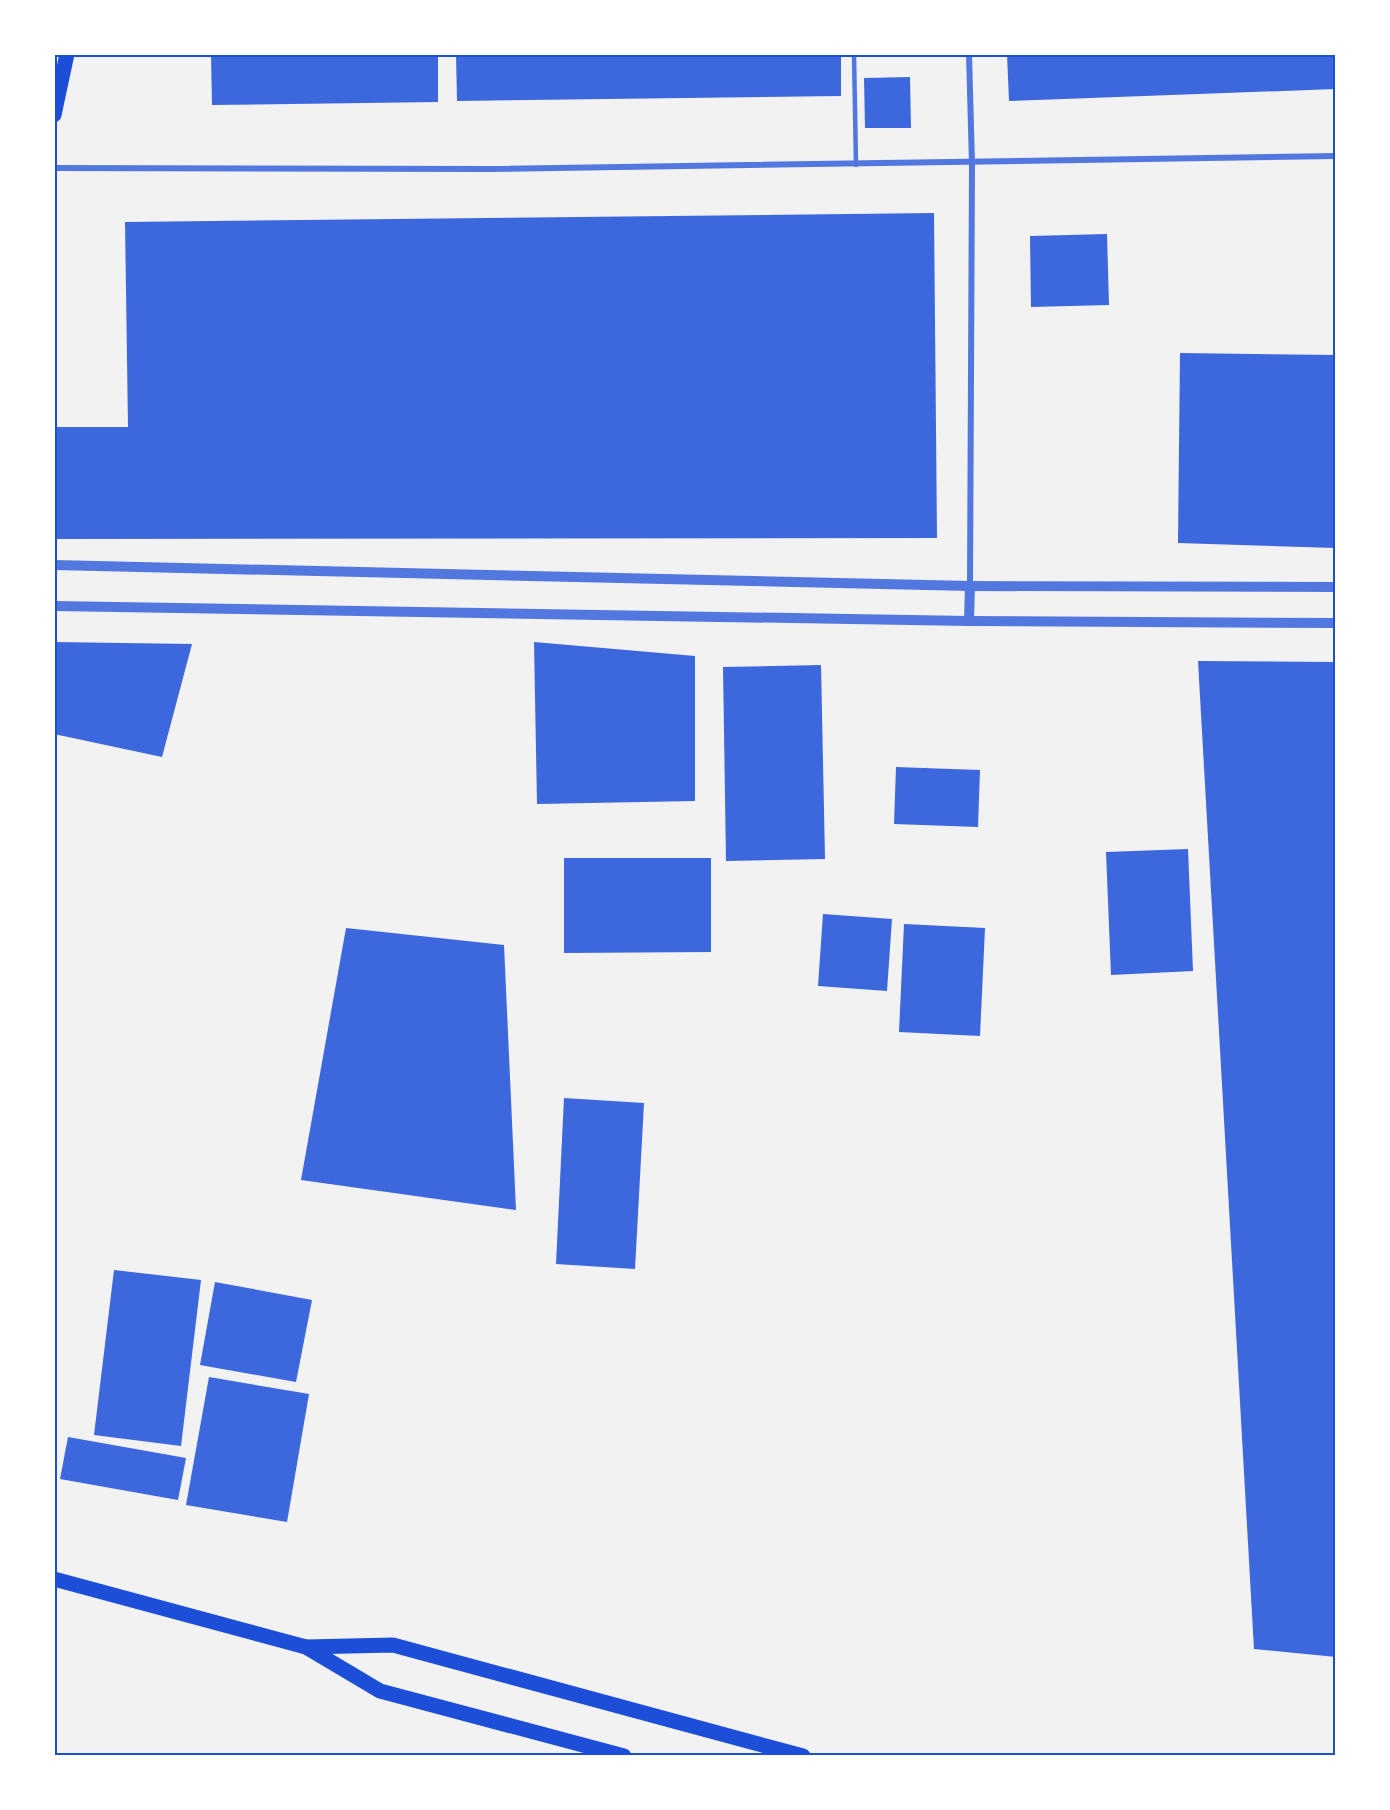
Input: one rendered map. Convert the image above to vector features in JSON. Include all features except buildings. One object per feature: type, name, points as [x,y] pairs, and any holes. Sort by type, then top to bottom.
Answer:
[{"type":"main road","points":[[54,115],[67,54]]},
{"type":"main road","points":[[54,1579],[306,1647],[380,1691],[624,1756]]},
{"type":"main road","points":[[306,1647],[393,1645],[803,1756]]},
{"type":"street","points":[[969,54],[972,164],[969,621]]},
{"type":"street","points":[[54,168],[489,169],[972,164],[1336,156]]},
{"type":"street","points":[[54,565],[970,586],[1336,587]]},
{"type":"street","points":[[54,606],[969,621],[1336,623]]},
{"type":"lane","points":[[854,54],[856,165]]}]
